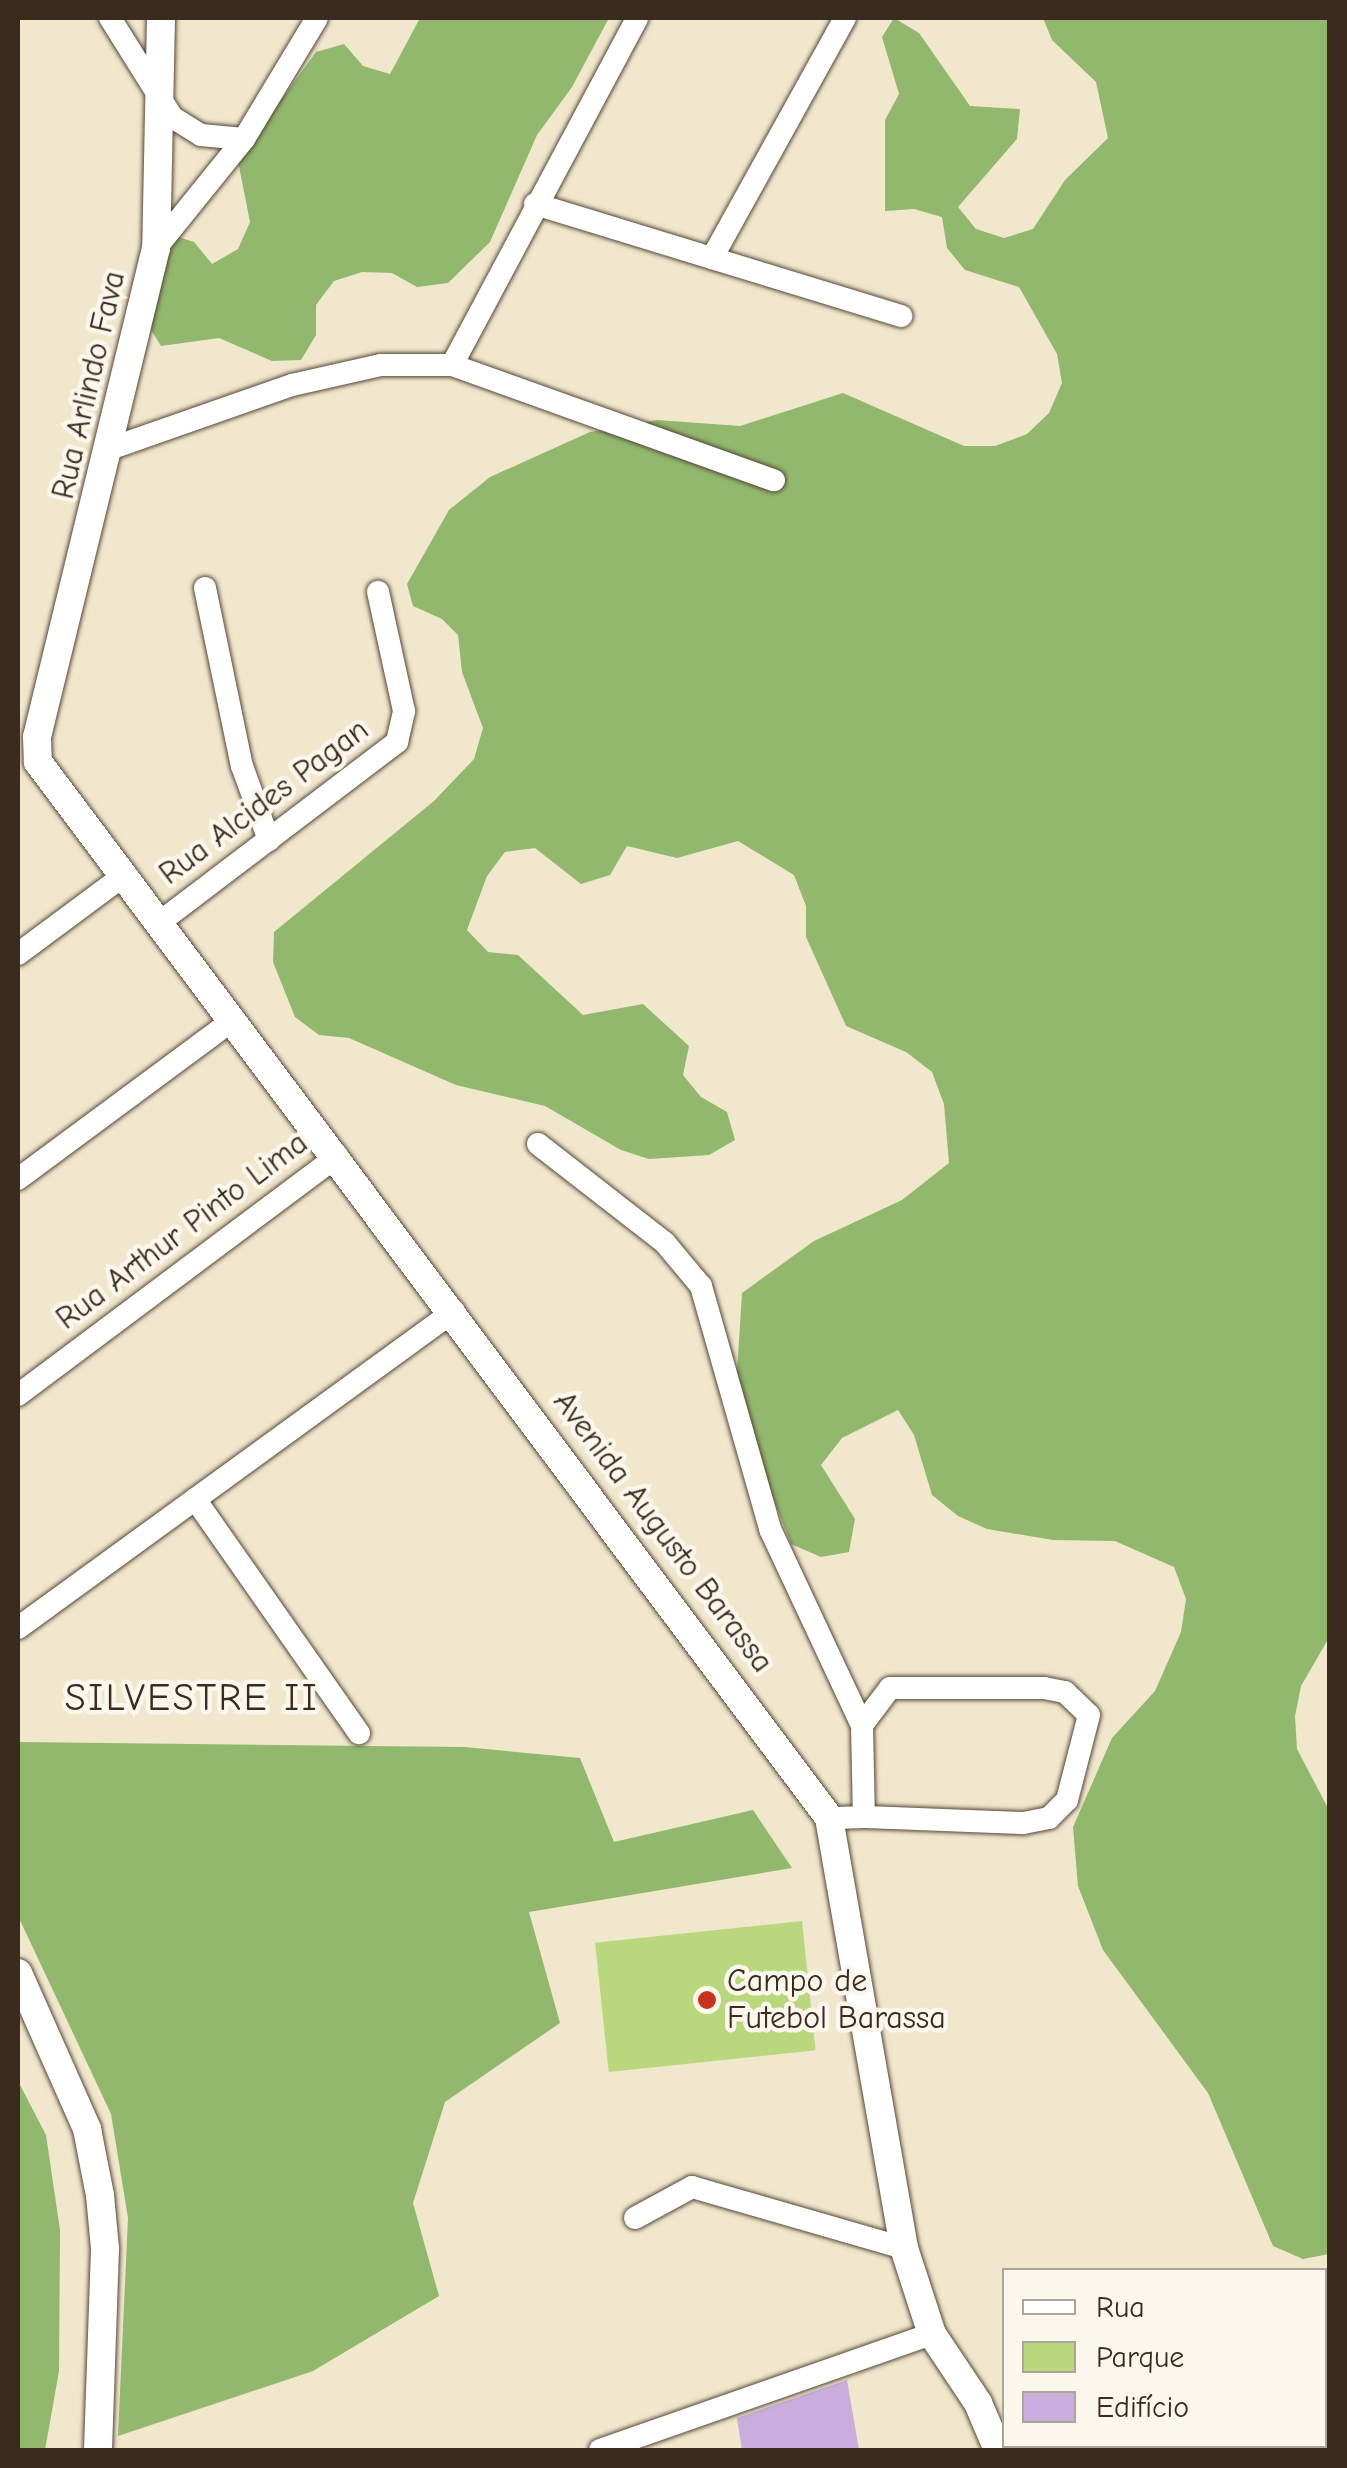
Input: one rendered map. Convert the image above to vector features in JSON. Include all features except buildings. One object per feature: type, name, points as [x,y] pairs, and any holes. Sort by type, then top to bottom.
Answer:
[{"type":"street","points":[[110,18],[160,102],[185,129],[200,135],[244,139]]},
{"type":"street","name":"Rua Arlindo Fava","points":[[38,762],[37,737],[112,448],[156,248],[161,18]]},
{"type":"street","points":[[156,248],[244,139],[317,18]]},
{"type":"street","points":[[452,366],[637,18]]},
{"type":"street","points":[[712,258],[845,18]]},
{"type":"street","points":[[200,135],[211,169],[208,188]]},
{"type":"street","points":[[535,204],[900,316]]},
{"type":"street","points":[[112,448],[292,385],[380,365],[452,366],[774,480]]},
{"type":"street","points":[[206,588],[242,766],[270,840]]},
{"type":"street","name":"Rua Alcides Pagan","points":[[160,922],[381,756],[401,728],[404,711],[378,592]]},
{"type":"street","name":"Avenida Augusto Barassa","points":[[38,762],[454,1311],[829,1818],[904,2248],[932,2334],[978,2403],[998,2450]]},
{"type":"street","points":[[18,954],[124,876]]},
{"type":"street","points":[[18,1180],[234,1019]]},
{"type":"street","points":[[538,1144],[665,1243],[701,1286],[770,1529],[862,1725],[864,1817]]},
{"type":"street","name":"Rua Arthur Pinto Lima","points":[[18,1395],[337,1156]]},
{"type":"street","points":[[18,1628],[454,1311]]},
{"type":"street","points":[[195,1500],[359,1733]]},
{"type":"street","points":[[829,1818],[1023,1823],[1050,1818],[1067,1800],[1089,1715],[1065,1692],[1044,1688],[890,1688],[862,1725]]},
{"type":"street","points":[[18,1973],[87,2129],[100,2194],[105,2249],[98,2450]]},
{"type":"street","points":[[634,2218],[692,2187],[904,2248]]},
{"type":"street","points":[[600,2450],[672,2439],[932,2334]]},
{"type":"green space","points":[[420,18],[609,18],[572,87],[537,135],[490,242],[448,283],[417,287],[392,273],[362,272],[334,281],[316,305],[316,335],[301,360],[272,361],[219,338],[161,346],[145,320],[166,233],[194,242],[212,264],[238,249],[250,222],[233,136],[281,100],[316,52],[344,44],[363,66],[390,74]]},
{"type":"green space","points":[[894,18],[919,33],[970,106],[1020,109],[1017,139],[958,207],[976,229],[1004,238],[1033,229],[1065,180],[1108,138],[1096,82],[1052,40],[1043,18],[1329,18],[1330,1636],[1301,1686],[1295,1716],[1297,1749],[1329,1810],[1329,2254],[1303,2259],[1273,2246],[1208,2093],[1103,1950],[1078,1886],[1073,1827],[1112,1738],[1155,1691],[1181,1632],[1186,1599],[1174,1567],[1115,1541],[1053,1540],[987,1529],[958,1516],[932,1495],[914,1435],[898,1410],[842,1438],[821,1465],[855,1519],[849,1552],[821,1557],[791,1544],[754,1448],[736,1388],[742,1293],[814,1241],[902,1200],[949,1163],[944,1104],[932,1072],[906,1052],[846,1026],[806,937],[806,906],[794,875],[738,841],[677,858],[627,846],[610,875],[581,884],[535,848],[505,852],[487,876],[467,930],[488,952],[518,955],[583,1015],[643,1004],[689,1046],[683,1075],[701,1097],[727,1112],[735,1140],[709,1155],[649,1159],[621,1150],[545,1106],[456,1085],[349,1038],[319,1035],[295,1017],[273,962],[274,932],[434,801],[474,759],[483,728],[462,672],[458,635],[442,619],[413,606],[407,584],[449,510],[490,477],[590,432],[657,420],[740,426],[843,393],[964,446],[995,446],[1027,434],[1049,413],[1062,383],[1057,354],[1019,287],[965,270],[947,248],[942,217],[914,209],[885,211],[885,120],[899,94],[882,37]]},
{"type":"green space","points":[[18,1742],[464,1747],[580,1758],[614,1842],[753,1810],[792,1868],[529,1912],[560,2023],[445,2102],[413,2203],[439,2296],[313,2371],[118,2436],[128,2218],[111,2114],[18,1916]]},
{"type":"green space","name":"Campo de Futebol Barassa","points":[[802,1921],[816,2050],[609,2072],[595,1943]]},
{"type":"green space","points":[[18,2081],[46,2135],[60,2230],[59,2371],[45,2450],[18,2450]]},
{"type":"place","name":"Campo de Futebol Barassa","points":[[707,2000]]},
{"type":"district","name":"SILVESTRE II","points":[[192,1699]]}]
